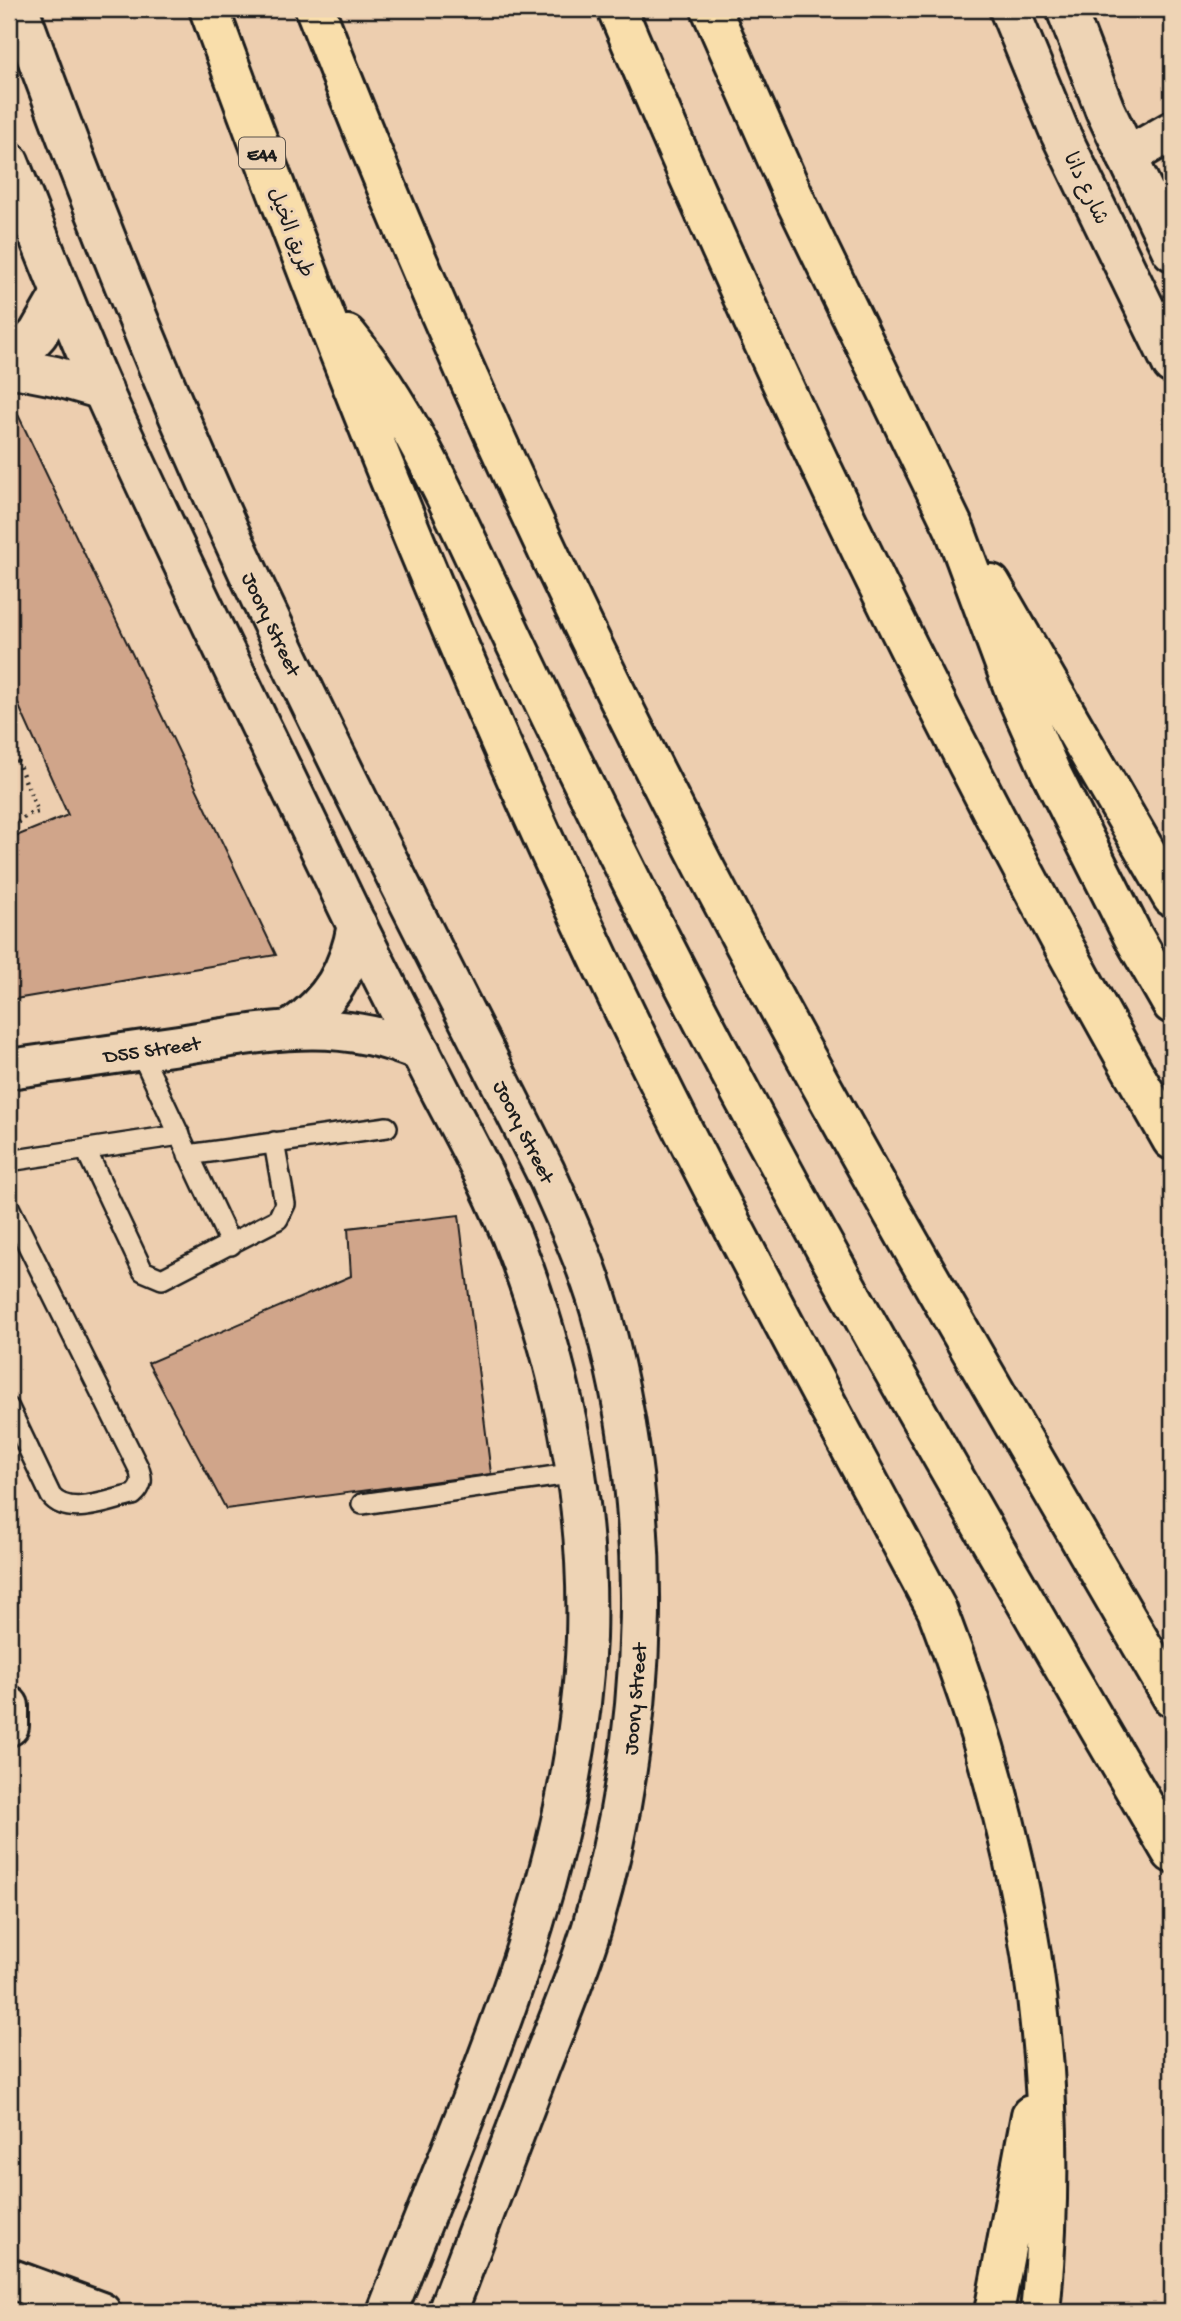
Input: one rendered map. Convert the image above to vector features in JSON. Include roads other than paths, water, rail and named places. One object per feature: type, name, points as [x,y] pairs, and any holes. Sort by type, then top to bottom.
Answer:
[{"type":"highway","name":"طريق الخيل","points":[[209,9],[318,298]]},
{"type":"highway","points":[[314,9],[420,268],[500,451],[681,820],[884,1200],[1172,1697]]},
{"type":"highway","points":[[617,9],[739,291],[925,685],[1024,875],[1172,1140]]},
{"type":"highway","points":[[711,9],[797,204],[955,530],[1001,657],[1050,771],[1133,936],[1172,1004]]},
{"type":"highway","points":[[318,298],[389,392],[419,442],[561,739],[752,1115],[940,1454],[1172,1853]]},
{"type":"highway","points":[[318,298],[459,643],[594,946],[657,1078],[937,1611],[989,1755],[1008,1830],[1028,1931],[1044,2058],[1047,2212],[1040,2312]]},
{"type":"highway","points":[[955,530],[1032,650],[1172,897]]},
{"type":"highway","points":[[994,2312],[1009,2223],[1044,2058]]},
{"type":"street","name":"Joory Street","points":[[19,9],[109,247],[242,558],[302,687],[545,1171],[575,1238],[599,1307],[617,1378],[630,1450],[638,1523],[641,1606],[638,1688],[629,1769],[612,1850],[591,1929],[447,2312]]},
{"type":"street","name":"شارع دانا","points":[[1009,9],[1060,133],[1172,364]]},
{"type":"street","points":[[1066,9],[1128,157],[1172,251]]},
{"type":"street","points":[[1128,157],[1172,131]]},
{"type":"street","points":[[9,162],[103,390],[357,925],[486,1179],[517,1250],[559,1384],[576,1473],[584,1551],[586,1637],[579,1723],[566,1808],[545,1891],[518,1973],[387,2312]]},
{"type":"street","points":[[61,293],[38,334],[9,366],[103,390]]},
{"type":"street","points":[[293,1028],[313,1014],[344,974],[357,925]]},
{"type":"street","name":"D55 Street","points":[[9,1069],[293,1028],[345,1029],[371,1034],[421,1052]]},
{"type":"street","points":[[9,1706],[9,1726]]},
{"type":"street","points":[[9,2278],[101,2312]]},
{"type":"lane","points":[[140,1051],[231,1245]]},
{"type":"lane","points":[[188,1155],[387,1126]]},
{"type":"lane","points":[[9,1161],[180,1135]]},
{"type":"lane","points":[[86,1150],[148,1276],[162,1279],[272,1224],[283,1212],[284,1195],[274,1142]]},
{"type":"lane","points":[[9,1206],[139,1469],[142,1483],[138,1490],[133,1494],[89,1504],[62,1506],[51,1496],[9,1408]]},
{"type":"lane","points":[[362,1504],[576,1473]]}]
